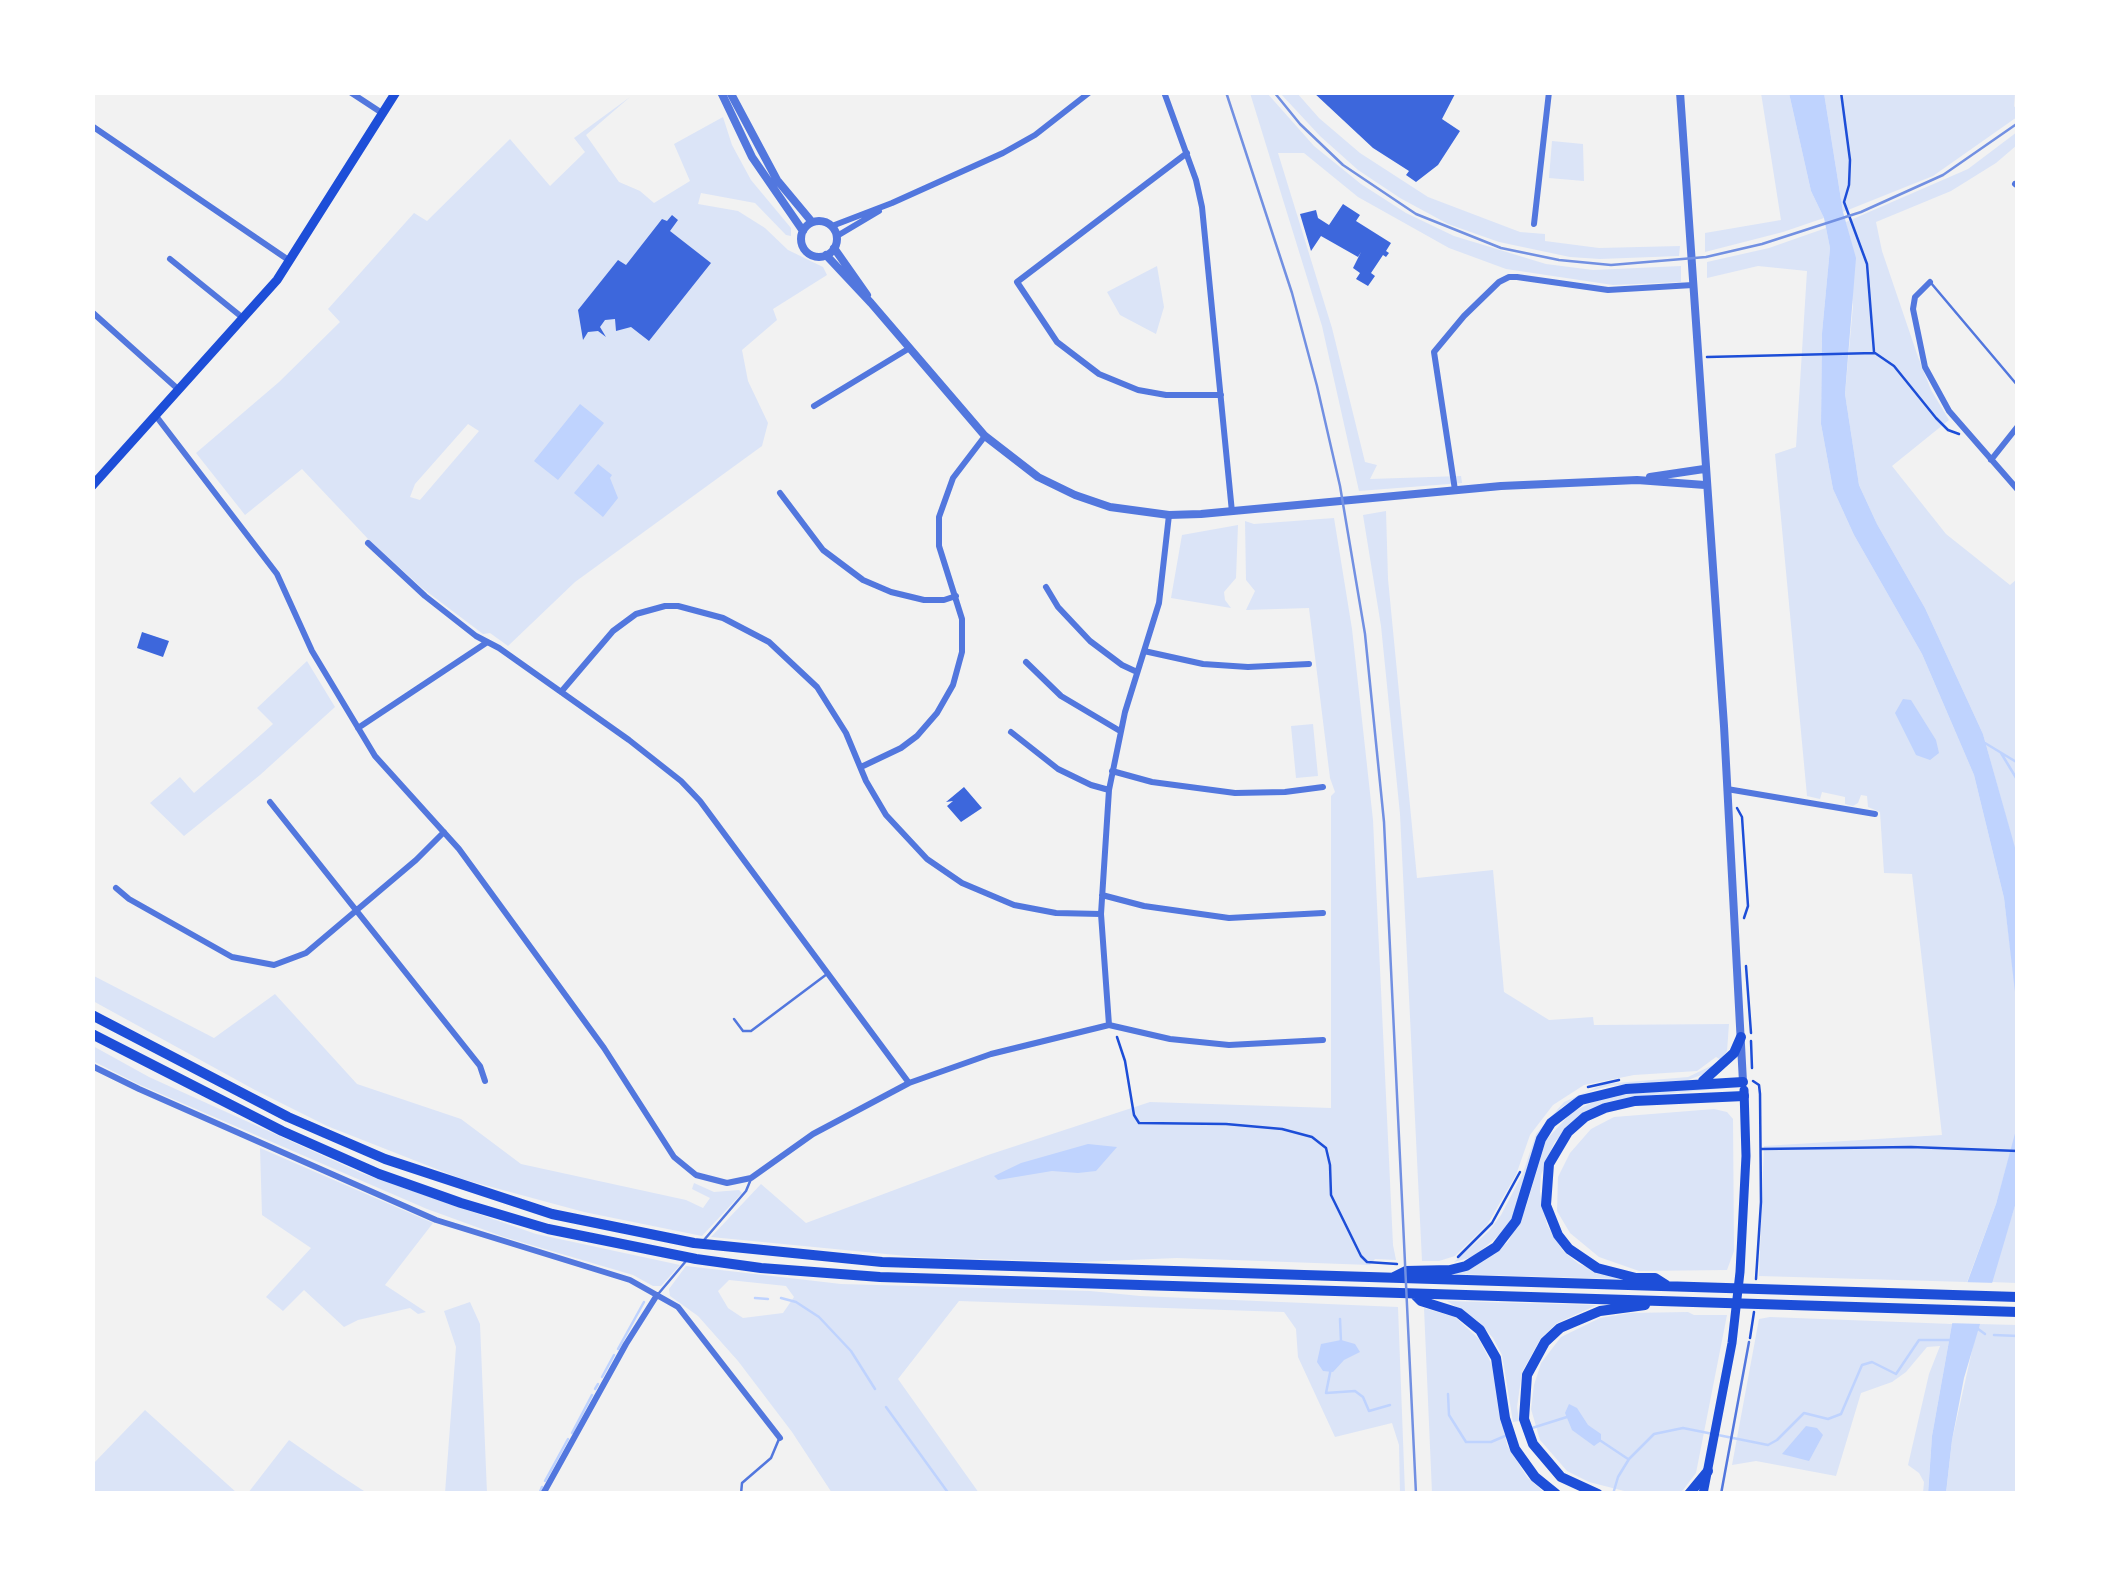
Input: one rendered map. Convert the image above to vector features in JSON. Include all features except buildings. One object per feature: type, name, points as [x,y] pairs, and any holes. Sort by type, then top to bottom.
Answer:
[{"type":"highway","points":[[92,1015],[236,1092],[385,1160],[552,1214],[694,1244],[882,1262],[1393,1278],[1432,1275],[2018,1296]]},
{"type":"highway","points":[[92,1034],[282,1132],[379,1174],[548,1228],[682,1257],[760,1268],[880,1277],[1414,1294],[1432,1299],[1458,1313],[1490,1343],[1510,1434],[1523,1462],[1556,1494]]},
{"type":"highway","points":[[1700,1082],[1723,1066],[1740,1037]]},
{"type":"highway","points":[[1432,1275],[1466,1266],[1507,1235],[1524,1202],[1541,1139],[1564,1111],[1599,1093],[1700,1082],[1743,1082]]},
{"type":"highway","points":[[1667,1286],[1655,1278],[1625,1276],[1596,1268],[1569,1249],[1558,1235],[1546,1204],[1549,1164],[1568,1132],[1585,1117],[1605,1108],[1635,1102],[1744,1096]]},
{"type":"highway","points":[[1432,1299],[1661,1301],[2018,1312]]},
{"type":"highway","points":[[1598,1494],[1550,1468],[1527,1429],[1523,1394],[1526,1375],[1545,1342],[1580,1317],[1661,1301]]},
{"type":"highway","points":[[1689,1494],[1708,1471]]},
{"type":"main road","points":[[92,486],[291,262],[396,92]]},
{"type":"main road","points":[[1703,1494],[1740,1272],[1745,1175],[1743,1082]]},
{"type":"street","points":[[350,92],[383,114]]},
{"type":"street","points":[[721,92],[752,157],[803,231]]},
{"type":"street","points":[[730,92],[778,180],[812,222]]},
{"type":"street","points":[[872,303],[826,255],[807,252],[801,239],[812,222],[832,226],[1003,154],[1036,135],[1090,92]]},
{"type":"street","points":[[1164,92],[1196,180],[1207,244],[1232,512]]},
{"type":"street","points":[[1534,224],[1549,92]]},
{"type":"street","points":[[1680,92],[1728,789],[1743,1082]]},
{"type":"street","points":[[92,126],[291,262]]},
{"type":"street","points":[[1187,153],[1016,282],[1057,342],[1098,374],[1127,387],[1166,395],[1221,395]]},
{"type":"street","points":[[837,236],[892,203]]},
{"type":"street","points":[[826,255],[834,248],[837,236],[832,226]]},
{"type":"street","points":[[834,248],[908,349],[985,436],[1021,466],[1075,495],[1110,507],[1169,515],[1232,512],[1455,490],[1637,480],[1704,469]]},
{"type":"street","points":[[170,259],[244,319]]},
{"type":"street","points":[[1455,490],[1434,352],[1498,282],[1518,277],[1608,290],[1693,284]]},
{"type":"street","points":[[1930,282],[1915,297],[1920,350],[1936,390],[2018,490]]},
{"type":"street","points":[[92,312],[179,390]]},
{"type":"street","points":[[814,406],[908,349]]},
{"type":"street","points":[[156,416],[277,574],[312,651],[358,728],[398,784],[444,832],[574,1005],[674,1157],[707,1180],[727,1183],[751,1178],[813,1134],[909,1083],[991,1054],[1109,1025],[1170,1039],[1228,1046],[1322,1040]]},
{"type":"street","points":[[1991,460],[2018,426]]},
{"type":"street","points":[[860,767],[917,736],[945,700],[959,667],[962,619],[939,546],[939,517],[953,478],[985,436]]},
{"type":"street","points":[[1637,480],[1705,485]]},
{"type":"street","points":[[780,493],[823,550],[863,580],[924,600],[956,596]]},
{"type":"street","points":[[1109,1025],[1101,914],[1112,771],[1159,603],[1169,515]]},
{"type":"street","points":[[368,542],[425,596],[486,644],[499,648],[657,761],[700,800],[909,1083]]},
{"type":"street","points":[[1046,588],[1090,642],[1137,672]]},
{"type":"street","points":[[560,692],[624,621],[665,606],[696,609],[746,628],[797,666],[831,705],[874,797],[896,829],[945,873],[1014,906],[1056,914],[1101,914]]},
{"type":"street","points":[[358,728],[486,644]]},
{"type":"street","points":[[1144,651],[1203,664],[1309,664]]},
{"type":"street","points":[[1026,662],[1061,696],[1120,732]]},
{"type":"street","points":[[1011,732],[1058,769],[1110,790]]},
{"type":"street","points":[[1112,771],[1152,782],[1219,792],[1285,792],[1323,786]]},
{"type":"street","points":[[1728,789],[1876,814]]},
{"type":"street","points":[[270,802],[480,1066],[485,1080]]},
{"type":"street","points":[[116,888],[128,899],[232,957],[274,965],[306,953],[444,832]]},
{"type":"street","points":[[1102,895],[1144,906],[1229,918],[1324,913]]},
{"type":"street","points":[[92,1066],[436,1220],[630,1280],[658,1295],[678,1307],[692,1322],[780,1438]]},
{"type":"street","points":[[543,1494],[626,1344],[658,1295]]},
{"type":"lane","points":[[1930,282],[2018,386]]},
{"type":"lane","points":[[734,1018],[743,1031],[752,1031],[828,974]]},
{"type":"lane","points":[[658,1295],[746,1191],[751,1178]]},
{"type":"lane","points":[[1722,1494],[1750,1342]]},
{"type":"lane","points":[[740,1494],[742,1483],[772,1458],[780,1438]]},
{"type":"path","points":[[1841,92],[1850,160],[1844,202],[1867,264],[1873,353]]},
{"type":"path","points":[[1698,357],[1873,353],[1894,366],[1948,430],[1970,436]]},
{"type":"path","points":[[1728,789],[1742,817],[1748,906],[1744,919]]},
{"type":"path","points":[[1746,957],[1753,1081],[1759,1085],[1760,1094],[1756,1288]]},
{"type":"path","points":[[1109,1025],[1125,1061],[1134,1115],[1140,1123],[1226,1124],[1282,1129],[1312,1137],[1326,1148],[1331,1195],[1361,1256],[1367,1262],[1392,1264]]},
{"type":"path","points":[[1761,1149],[2018,1151]]},
{"type":"path","points":[[1750,1342],[1754,1304]]},
{"type":"shaded area","points":[[1250,93],[1267,93],[1314,146],[1361,184],[1406,213],[1454,236],[1546,264],[1593,270],[1681,266],[1681,282],[1613,285],[1506,269],[1449,248],[1358,197],[1304,153],[1278,153],[1332,328],[1365,462],[1377,465],[1370,479],[1461,476],[1462,483],[1359,491],[1322,326]]},
{"type":"shaded area","points":[[1280,93],[1297,93],[1360,153],[1428,197],[1520,232],[1545,234],[1545,241],[1599,248],[1680,246],[1679,256],[1570,257],[1499,242],[1448,224],[1358,170]]},
{"type":"shaded area","points":[[1761,93],[1789,93],[1811,191],[1824,218],[1705,252],[1705,233],[1781,220]]},
{"type":"shaded area","points":[[1824,93],[2015,93],[2017,117],[1933,176],[1843,212]]},
{"type":"shaded area","points":[[630,97],[586,135],[619,182],[640,191],[654,203],[690,181],[674,144],[723,117],[732,145],[751,180],[791,228],[791,236],[755,203],[701,193],[698,204],[738,211],[765,228],[788,250],[823,267],[827,275],[773,309],[777,320],[742,350],[748,381],[768,423],[762,446],[575,582],[508,646],[490,633],[483,634],[422,588],[370,541],[302,469],[245,515],[196,453],[279,382],[340,322],[328,309],[414,213],[427,221],[510,139],[550,186],[585,152],[574,138]],"holes":[[[468,424],[479,431],[420,500],[410,497],[415,484]]]},
{"type":"shaded area","points":[[2017,132],[2017,145],[1996,163],[1951,191],[1876,222],[1917,354],[1931,390],[1949,420],[1892,466],[1946,534],[2010,585],[2017,579],[2017,857],[1983,734],[1925,608],[1859,485],[1845,394],[1853,306],[1846,222],[1968,169]]},
{"type":"shaded area","points":[[1552,141],[1583,144],[1584,181],[1549,178]]},
{"type":"shaded area","points":[[1826,228],[1830,248],[1822,333],[1821,424],[1833,489],[1854,535],[1922,654],[1974,775],[2004,898],[2018,1010],[2018,1126],[1996,1204],[1967,1282],[1759,1276],[1764,1146],[1942,1135],[1912,874],[1884,873],[1880,812],[1868,807],[1867,796],[1861,795],[1853,806],[1845,804],[1845,797],[1822,792],[1820,799],[1807,796],[1775,454],[1796,447],[1807,271],[1758,266],[1707,278],[1707,262],[1769,248]]},
{"type":"shaded area","points":[[1157,266],[1164,307],[1156,334],[1120,315],[1107,292]]},
{"type":"shaded area","points":[[1386,511],[1388,579],[1417,878],[1493,870],[1504,992],[1549,1020],[1593,1017],[1594,1025],[1729,1024],[1727,1051],[1721,1060],[1716,1057],[1697,1071],[1634,1075],[1584,1085],[1553,1105],[1530,1135],[1516,1175],[1487,1225],[1455,1256],[1439,1261],[1422,1261],[1400,814],[1381,626],[1363,515]]},
{"type":"shaded area","points":[[1334,518],[1352,629],[1373,820],[1396,1260],[1375,1259],[1370,1265],[1177,1258],[1081,1262],[917,1257],[711,1237],[761,1184],[806,1223],[988,1155],[1150,1102],[1331,1108],[1331,796],[1335,792],[1309,608],[1246,610],[1255,591],[1246,580],[1245,521],[1254,524]]},
{"type":"shaded area","points":[[1238,525],[1236,578],[1224,592],[1231,608],[1171,598],[1182,535]]},
{"type":"shaded area","points":[[307,661],[335,707],[184,836],[150,803],[180,777],[194,793],[252,743],[273,724],[257,708]]},
{"type":"shaded area","points":[[1313,724],[1318,776],[1296,778],[1291,726]]},
{"type":"shaded area","points":[[92,975],[214,1038],[275,994],[357,1084],[461,1119],[521,1164],[686,1200],[703,1208],[710,1198],[692,1189],[694,1183],[714,1192],[742,1193],[702,1236],[584,1212],[462,1179],[327,1126],[93,1001]]},
{"type":"shaded area","points":[[93,1046],[149,1077],[361,1173],[536,1234],[680,1265],[661,1286],[653,1286],[633,1275],[504,1237],[427,1209],[138,1084],[93,1061]]},
{"type":"shaded area","points":[[1713,1065],[1707,1073],[1688,1080],[1609,1086],[1587,1092],[1562,1107],[1540,1133],[1513,1216],[1504,1231],[1473,1257],[1454,1262],[1501,1215],[1523,1173],[1536,1134],[1564,1102],[1604,1084],[1688,1077]]},
{"type":"shaded area","points":[[1727,1088],[1607,1102],[1576,1119],[1554,1143],[1541,1175],[1540,1192],[1547,1225],[1564,1252],[1579,1264],[1618,1279],[1454,1274],[1474,1267],[1508,1242],[1526,1207],[1546,1140],[1572,1112],[1606,1096]]},
{"type":"shaded area","points":[[1714,1109],[1727,1112],[1733,1119],[1734,1251],[1727,1270],[1639,1271],[1599,1257],[1570,1233],[1557,1211],[1558,1177],[1570,1153],[1591,1129],[1614,1117]]},
{"type":"shaded area","points":[[260,1148],[433,1223],[385,1285],[426,1312],[418,1314],[410,1308],[344,1327],[304,1290],[283,1311],[266,1297],[311,1248],[262,1215]]},
{"type":"shaded area","points":[[2017,1199],[2017,1283],[1991,1282]]},
{"type":"shaded area","points":[[686,1266],[841,1284],[1090,1291],[1398,1307],[1405,1493],[1400,1493],[1399,1445],[1392,1423],[1335,1437],[1298,1357],[1296,1329],[1284,1312],[959,1301],[898,1379],[979,1493],[832,1493],[738,1361],[698,1316],[670,1296],[669,1289]],"holes":[[[729,1280],[786,1286],[794,1297],[783,1313],[743,1318],[728,1308],[718,1291]]]},
{"type":"shaded area","points":[[1447,1301],[1597,1305],[1557,1323],[1541,1338],[1522,1372],[1519,1421],[1513,1422],[1502,1355],[1493,1338],[1479,1322]]},
{"type":"shaded area","points":[[470,1302],[480,1324],[487,1493],[445,1493],[456,1347],[444,1311]]},
{"type":"shaded area","points":[[1424,1308],[1455,1317],[1479,1339],[1494,1369],[1507,1445],[1527,1477],[1545,1493],[1432,1493]]},
{"type":"shaded area","points":[[1688,1312],[1727,1315],[1696,1473],[1679,1493],[1632,1493],[1589,1482],[1567,1471],[1540,1440],[1531,1409],[1541,1363],[1561,1337],[1600,1318]]},
{"type":"shaded area","points":[[1759,1319],[1952,1324],[1932,1436],[1928,1493],[1923,1493],[1924,1482],[1919,1473],[1908,1465],[1929,1374],[1940,1346],[1927,1347],[1892,1382],[1861,1393],[1836,1476],[1756,1461],[1732,1465]]},
{"type":"shaded area","points":[[1978,1324],[2017,1325],[2017,1493],[1946,1494],[1952,1440]]},
{"type":"shaded area","points":[[145,1410],[237,1493],[93,1493],[93,1464]]},
{"type":"shaded area","points":[[289,1440],[338,1474],[367,1493],[248,1493]]},
{"type":"water","points":[[1789,93],[1824,93],[1843,212],[1856,258],[1845,394],[1859,485],[1925,608],[1983,734],[2016,851],[2017,1009],[2004,898],[1974,775],[1922,654],[1854,535],[1833,489],[1821,424],[1822,333],[1830,248],[1824,218],[1811,191]]},
{"type":"water","points":[[580,404],[604,423],[558,480],[534,461]]},
{"type":"water","points":[[598,464],[612,475],[618,498],[603,517],[574,493]]},
{"type":"water","points":[[1903,699],[1911,700],[1936,740],[1939,753],[1930,760],[1916,755],[1895,713]]},
{"type":"water","points":[[2017,1126],[2017,1199],[1964,1378],[1946,1493],[1928,1494],[1932,1436],[1952,1324],[1996,1204]]},
{"type":"water","points":[[1088,1144],[1117,1147],[1096,1171],[1052,1171],[998,1180],[994,1176],[1021,1163]]},
{"type":"water","points":[[1341,1340],[1355,1344],[1360,1352],[1344,1360],[1333,1372],[1323,1371],[1317,1362],[1321,1344]]},
{"type":"water","points":[[1569,1404],[1601,1434],[1601,1441],[1594,1446],[1572,1430],[1565,1413]]},
{"type":"water","points":[[1806,1426],[1817,1428],[1823,1435],[1809,1461],[1782,1454]]},
{"type":"pier","points":[[1962,1282],[1996,1283],[1983,1324],[1947,1323]]},
{"type":"waterway","points":[[1985,743],[2018,763]]},
{"type":"waterway","points":[[2001,753],[2018,781]]},
{"type":"waterway","points":[[755,1298],[768,1299]]},
{"type":"waterway","points":[[781,1298],[796,1302],[819,1317],[851,1351],[875,1389]]},
{"type":"waterway","points":[[618,1349],[644,1302]]},
{"type":"waterway","points":[[1340,1319],[1341,1342]]},
{"type":"waterway","points":[[1974,1326],[1985,1334]]},
{"type":"waterway","points":[[1994,1335],[2018,1336]]},
{"type":"waterway","points":[[1613,1494],[1629,1459],[1654,1434],[1683,1428],[1768,1445],[1804,1413],[1828,1419],[1841,1414],[1862,1365],[1872,1362],[1896,1374],[1919,1340],[1952,1340]]},
{"type":"waterway","points":[[602,1377],[614,1355]]},
{"type":"waterway","points":[[1331,1368],[1326,1393],[1355,1391],[1363,1397],[1369,1411],[1390,1405]]},
{"type":"waterway","points":[[595,1389],[598,1384]]},
{"type":"waterway","points":[[1448,1394],[1449,1415],[1466,1442],[1491,1442],[1505,1436]]},
{"type":"waterway","points":[[572,1433],[592,1395]]},
{"type":"waterway","points":[[886,1407],[949,1494]]},
{"type":"waterway","points":[[1532,1428],[1567,1417]]},
{"type":"waterway","points":[[545,1481],[568,1439]]},
{"type":"waterway","points":[[1601,1441],[1628,1459]]},
{"type":"waterway","points":[[539,1494],[542,1487]]},
{"type":"railway","points":[[1226,92],[1292,293],[1317,386],[1340,486],[1365,634],[1384,822],[1416,1494]]},
{"type":"railway","points":[[1274,92],[1300,124],[1343,165],[1416,214],[1501,248],[1559,260],[1611,265],[1706,257],[1762,244],[1861,212],[1943,175],[2018,123]]}]
